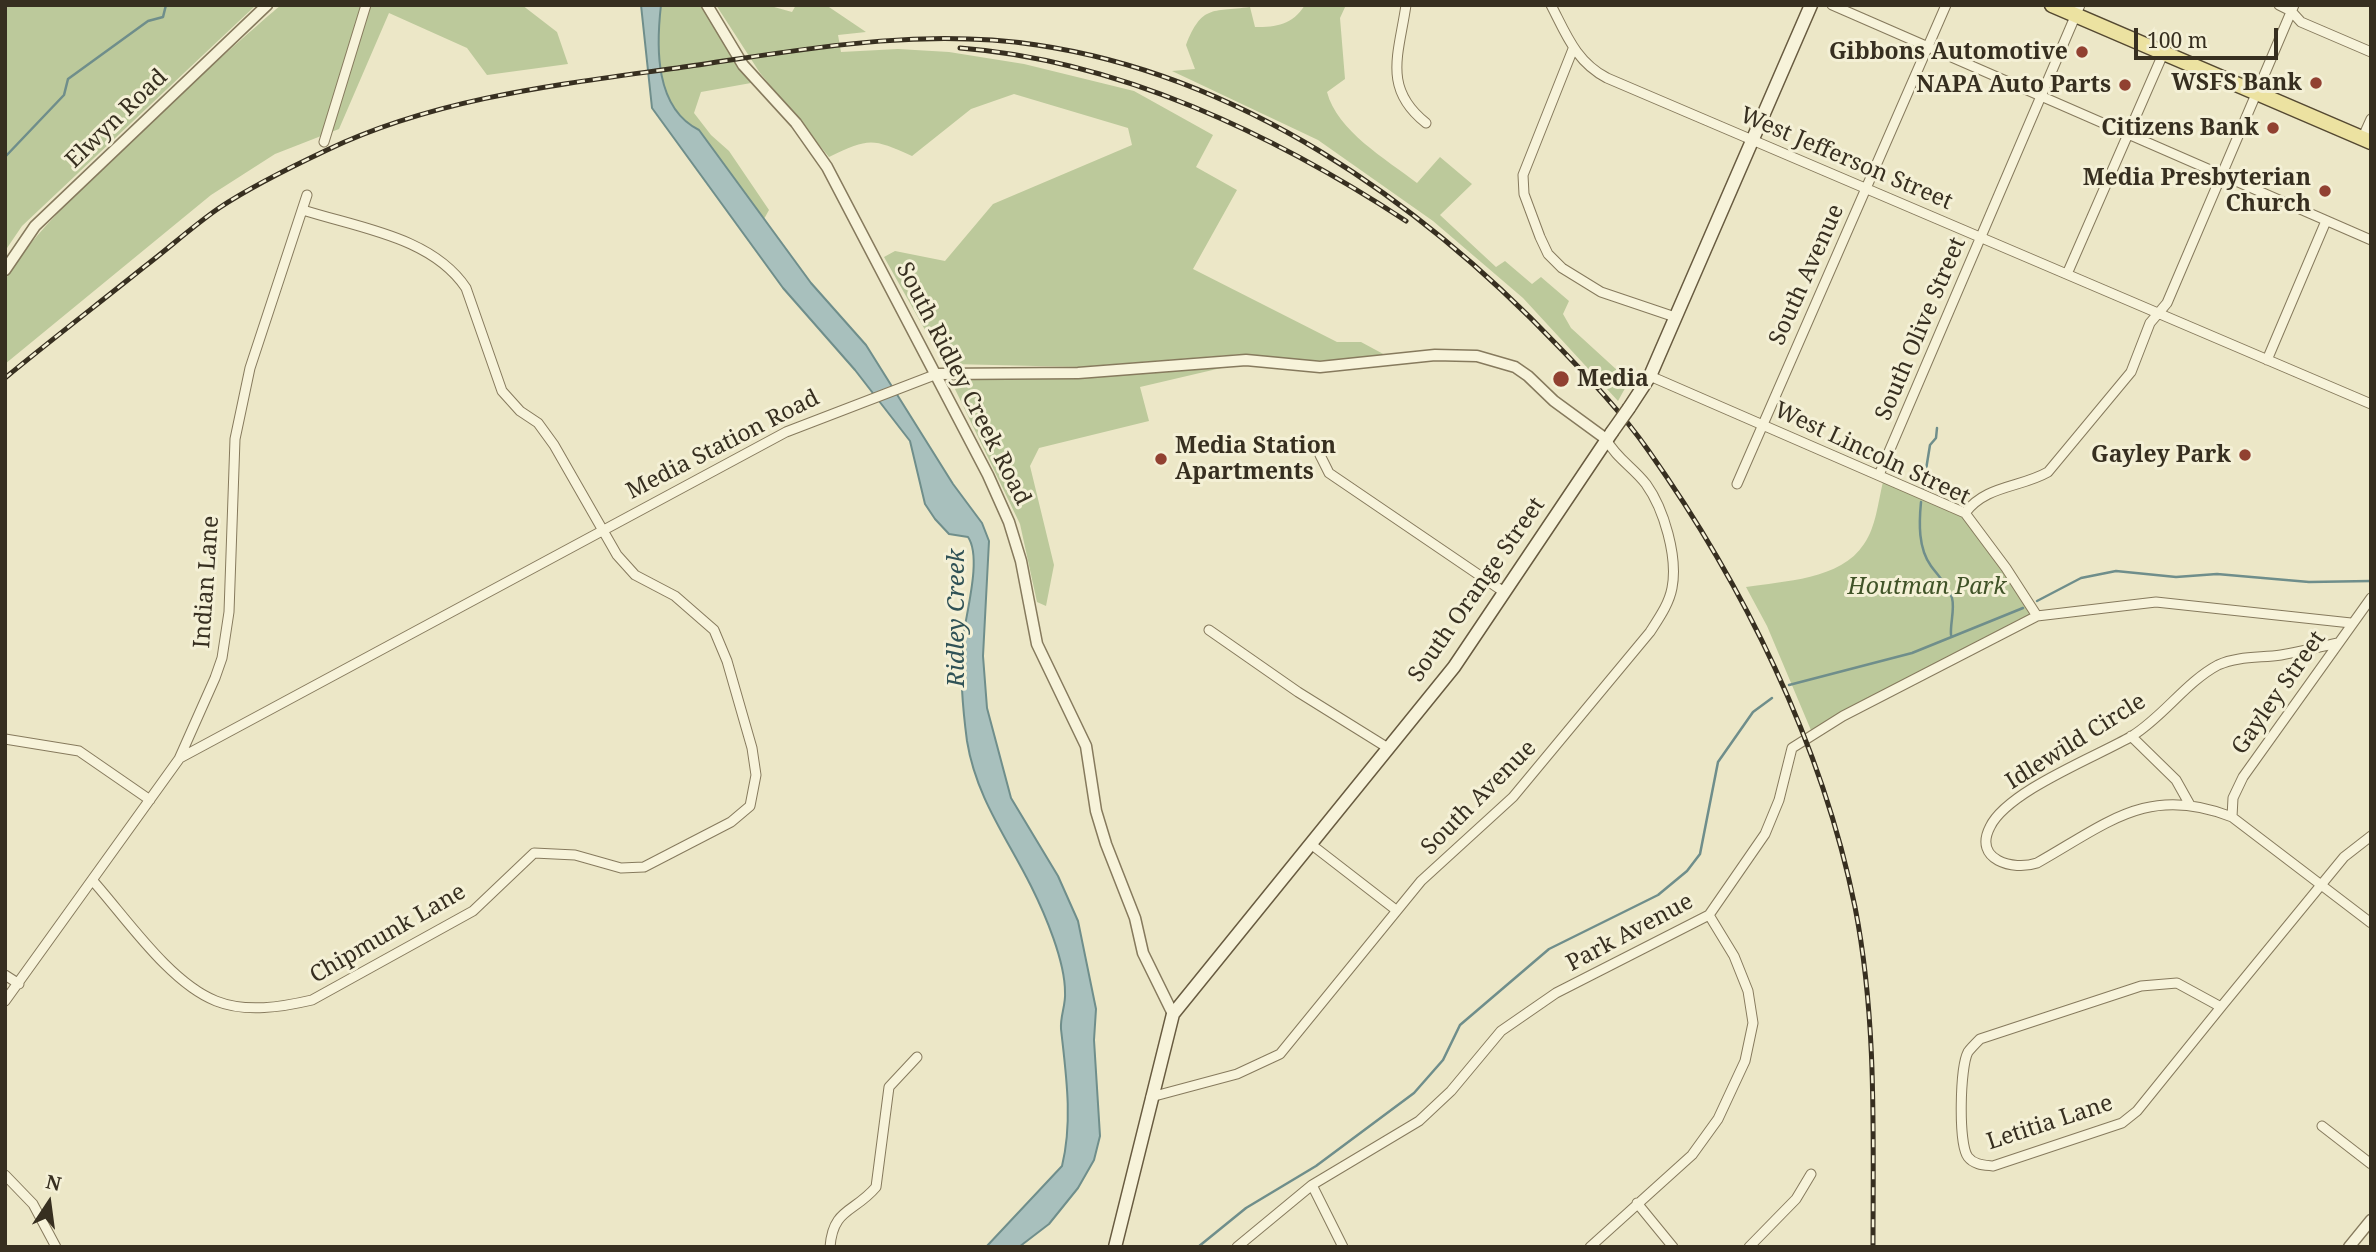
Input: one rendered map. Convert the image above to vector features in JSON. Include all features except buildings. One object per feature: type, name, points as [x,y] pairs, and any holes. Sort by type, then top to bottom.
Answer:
[{"type":"main road","name":"South Orange Street","points":[[1115,1247],[1173,1014],[1454,667],[1650,376],[1811,5]]},
{"type":"main road","points":[[2052,5],[2078,10],[2163,54],[2367,140]]},
{"type":"street","name":"Elwyn Road","points":[[5,270],[35,226],[267,5]]},
{"type":"street","points":[[324,142],[366,5]]},
{"type":"street","name":"South Ridley Creek Road","points":[[707,5],[743,65],[796,123],[827,167],[937,374],[1009,522],[1021,561],[1037,644],[1086,746],[1096,811],[1106,844],[1135,918],[1143,953],[1173,1014]]},
{"type":"street","points":[[1406,5],[1396,83],[1410,110],[1426,123]]},
{"type":"street","name":"West Jefferson Street","points":[[1552,5],[1573,49],[1597,73],[2370,403]]},
{"type":"street","points":[[1832,5],[2371,240]]},
{"type":"street","name":"South Avenue","points":[[1737,484],[1946,5]]},
{"type":"street","points":[[2280,5],[2292,8],[2301,22],[2371,52]]},
{"type":"street","points":[[1965,513],[1973,502],[1994,489],[2031,482],[2048,472],[2131,372],[2157,313],[2168,303],[2292,8]]},
{"type":"street","name":"South Olive Street","points":[[1879,475],[2078,10]]},
{"type":"street","points":[[1573,49],[1522,175],[1524,194],[1540,237],[1548,254],[1582,282],[1675,317]]},
{"type":"street","points":[[2067,274],[2163,54]]},
{"type":"street","points":[[2367,140],[2371,119]]},
{"type":"street","name":"Indian Lane","points":[[5,1001],[178,759],[222,659],[229,612],[235,439],[250,368],[307,195]]},
{"type":"street","name":"Chipmunk Lane","points":[[93,881],[170,968],[195,989],[216,1001],[245,1008],[285,1006],[312,1000],[473,911],[534,853],[575,855],[621,868],[644,867],[730,822],[750,806],[756,775],[752,748],[714,630],[675,596],[635,575],[617,555],[549,438],[538,423],[520,411],[502,391],[466,288],[457,275],[428,251],[303,210]]},
{"type":"street","points":[[2267,360],[2326,221]]},
{"type":"street","name":"Media Station Road","points":[[178,759],[786,432],[937,374],[1078,373],[1246,360],[1320,368],[1435,355],[1477,356],[1506,364],[1528,376],[1554,401],[1609,435]]},
{"type":"street","name":"West Lincoln Street","points":[[1650,376],[1965,513],[2037,616]]},
{"type":"street","name":"South Avenue","points":[[1151,1097],[1237,1073],[1280,1054],[1370,948],[1421,881],[1481,830],[1545,762],[1664,611],[1672,588],[1667,535],[1647,485],[1616,455],[1609,435]]},
{"type":"street","points":[[1320,454],[1329,473],[1504,592]]},
{"type":"street","name":"Gayley Street","points":[[2232,817],[2233,798],[2243,777],[2306,693],[2351,623],[2371,598]]},
{"type":"street","points":[[2037,616],[2156,602],[2351,623]]},
{"type":"street","name":"Park Avenue","points":[[1237,1247],[1312,1185],[1419,1121],[1451,1091],[1501,1031],[1556,993],[1709,915],[1765,834],[1779,800],[1792,748],[1843,716],[2037,616]]},
{"type":"street","points":[[1209,630],[1298,692],[1388,748]]},
{"type":"street","name":"Idlewild Circle","points":[[2338,643],[2280,655],[2244,657],[2218,666],[2131,736],[2082,758],[2012,803],[1990,827],[1987,843],[1994,859],[2008,866],[2023,868],[2145,805],[2206,807],[2232,817],[2371,923]]},
{"type":"street","points":[[2131,736],[2176,780],[2190,805]]},
{"type":"street","points":[[5,739],[79,751],[150,800]]},
{"type":"street","name":"Letitia Lane","points":[[2221,1007],[2178,983],[2141,986],[1980,1040],[1968,1052],[1964,1072],[1963,1142],[1968,1157],[1979,1165],[1993,1166],[2122,1123],[2151,1098],[2221,1007],[2344,857],[2371,836]]},
{"type":"street","points":[[1312,845],[1396,911]]},
{"type":"street","points":[[1590,1247],[1692,1155],[1718,1119],[1745,1061],[1753,1023],[1748,991],[1734,956],[1709,915]]},
{"type":"street","points":[[5,975],[19,984]]},
{"type":"street","points":[[830,1247],[831,1230],[841,1213],[866,1198],[876,1187],[889,1087],[917,1057]]},
{"type":"street","points":[[2322,1126],[2371,1164]]},
{"type":"street","points":[[1749,1247],[1796,1199],[1811,1174]]},
{"type":"street","points":[[5,1175],[33,1204],[56,1247]]},
{"type":"street","points":[[1312,1185],[1343,1247]]},
{"type":"street","points":[[1637,1203],[1673,1247]]},
{"type":"street","points":[[2349,1247],[2369,1226]]},
{"type":"green space","points":[[5,5],[256,5],[22,226],[5,251]]},
{"type":"green space","points":[[281,5],[522,5],[557,32],[568,64],[487,75],[467,48],[389,13],[339,129],[275,154],[211,195],[5,364],[5,284],[17,261],[45,227],[129,143]]},
{"type":"green space","points":[[661,5],[701,5],[751,83],[701,92],[694,113],[711,135],[729,151],[769,210],[764,219],[699,130],[685,120],[666,92],[659,58]]},
{"type":"green space","points":[[716,5],[767,5],[792,12],[796,5],[826,5],[866,32],[838,35],[841,52],[898,49],[949,52],[1024,64],[1134,91],[1213,135],[1196,167],[1237,190],[1193,269],[1337,342],[1361,342],[1387,356],[1316,361],[1243,354],[1079,367],[951,364],[938,353],[884,257],[895,251],[945,261],[993,204],[1132,145],[1128,128],[1014,94],[971,109],[912,156],[879,143],[870,143],[854,146],[829,157],[760,73]]},
{"type":"green space","points":[[1305,5],[1346,5],[1340,18],[1345,79],[1327,92],[1341,119],[1364,143],[1417,183],[1440,157],[1472,184],[1440,215],[1496,267],[1505,261],[1532,284],[1541,277],[1569,301],[1563,314],[1571,328],[1629,381],[1618,401],[1523,298],[1433,221],[1318,140],[1172,71],[1195,69],[1186,45],[1197,23],[1209,13],[1250,7],[1255,27],[1270,26],[1289,21]]},
{"type":"green space","points":[[1234,365],[1140,387],[1149,421],[1039,448],[1030,466],[1054,565],[1046,606],[1037,602],[1020,524],[954,387],[957,378],[1078,378]]},
{"type":"green space","name":"Houtman Park","points":[[1883,482],[1965,513],[2037,616],[1813,735],[1767,626],[1746,587],[1810,577],[1841,565],[1854,556],[1871,530]]},
{"type":"water","points":[[641,5],[661,5],[659,58],[666,92],[674,107],[685,120],[699,130],[811,283],[866,345],[953,484],[982,523],[989,541],[983,656],[987,708],[1011,798],[1058,876],[1078,921],[1096,1009],[1094,1040],[1100,1136],[1094,1160],[1078,1188],[1049,1224],[1019,1247],[986,1247],[1062,1166],[1068,1115],[1061,1029],[1065,992],[1062,966],[1048,924],[993,816],[971,761],[962,694],[961,658],[973,574],[972,547],[968,537],[949,534],[935,519],[925,504],[910,441],[855,370],[783,288],[652,108]]},
{"type":"waterway","points":[[5,157],[64,95],[68,79],[148,21],[163,17],[166,5]]},
{"type":"waterway","points":[[1923,488],[1930,445],[1936,438],[1937,428]]},
{"type":"waterway","points":[[1921,502],[1920,527],[1924,551],[1952,598],[1951,635]]},
{"type":"waterway","points":[[2037,601],[2081,578],[2116,571],[2176,577],[2217,574],[2309,582],[2371,581]]},
{"type":"waterway","points":[[1789,685],[1912,653],[2023,608]]},
{"type":"waterway","points":[[1198,1247],[1246,1208],[1316,1166],[1414,1093],[1443,1060],[1460,1025],[1549,949],[1658,895],[1687,871],[1700,854],[1718,762],[1753,712],[1772,698]]},
{"type":"railway","points":[[5,378],[200,222],[245,192],[313,156],[371,131],[416,116],[509,94],[603,78],[867,42],[909,39],[994,40],[1037,45],[1112,61],[1185,84],[1255,115],[1322,152],[1386,195],[1447,242],[1505,293],[1559,347],[1617,410],[1648,450],[1683,501],[1747,611],[1800,726],[1822,786],[1841,846],[1855,907],[1870,1034],[1873,1247]]},
{"type":"railway","points":[[960,48],[1019,55],[1078,68],[1136,85],[1193,107],[1303,159],[1406,221]]},
{"type":"place","name":"Gibbons Automotive","points":[[2082,52]]},
{"type":"place","name":"WSFS Bank","points":[[2316,83]]},
{"type":"place","name":"NAPA Auto Parts","points":[[2125,85]]},
{"type":"place","name":"Citizens Bank","points":[[2273,128]]},
{"type":"place","name":"Media Presbyterian Church","points":[[2325,191]]},
{"type":"place","name":"Media","points":[[1561,379]]},
{"type":"place","name":"Gayley Park","points":[[2245,455]]},
{"type":"place","name":"Media Station Apartments","points":[[1161,459]]},
{"type":"water label","name":"Ridley Creek","points":[[957,618]]}]
